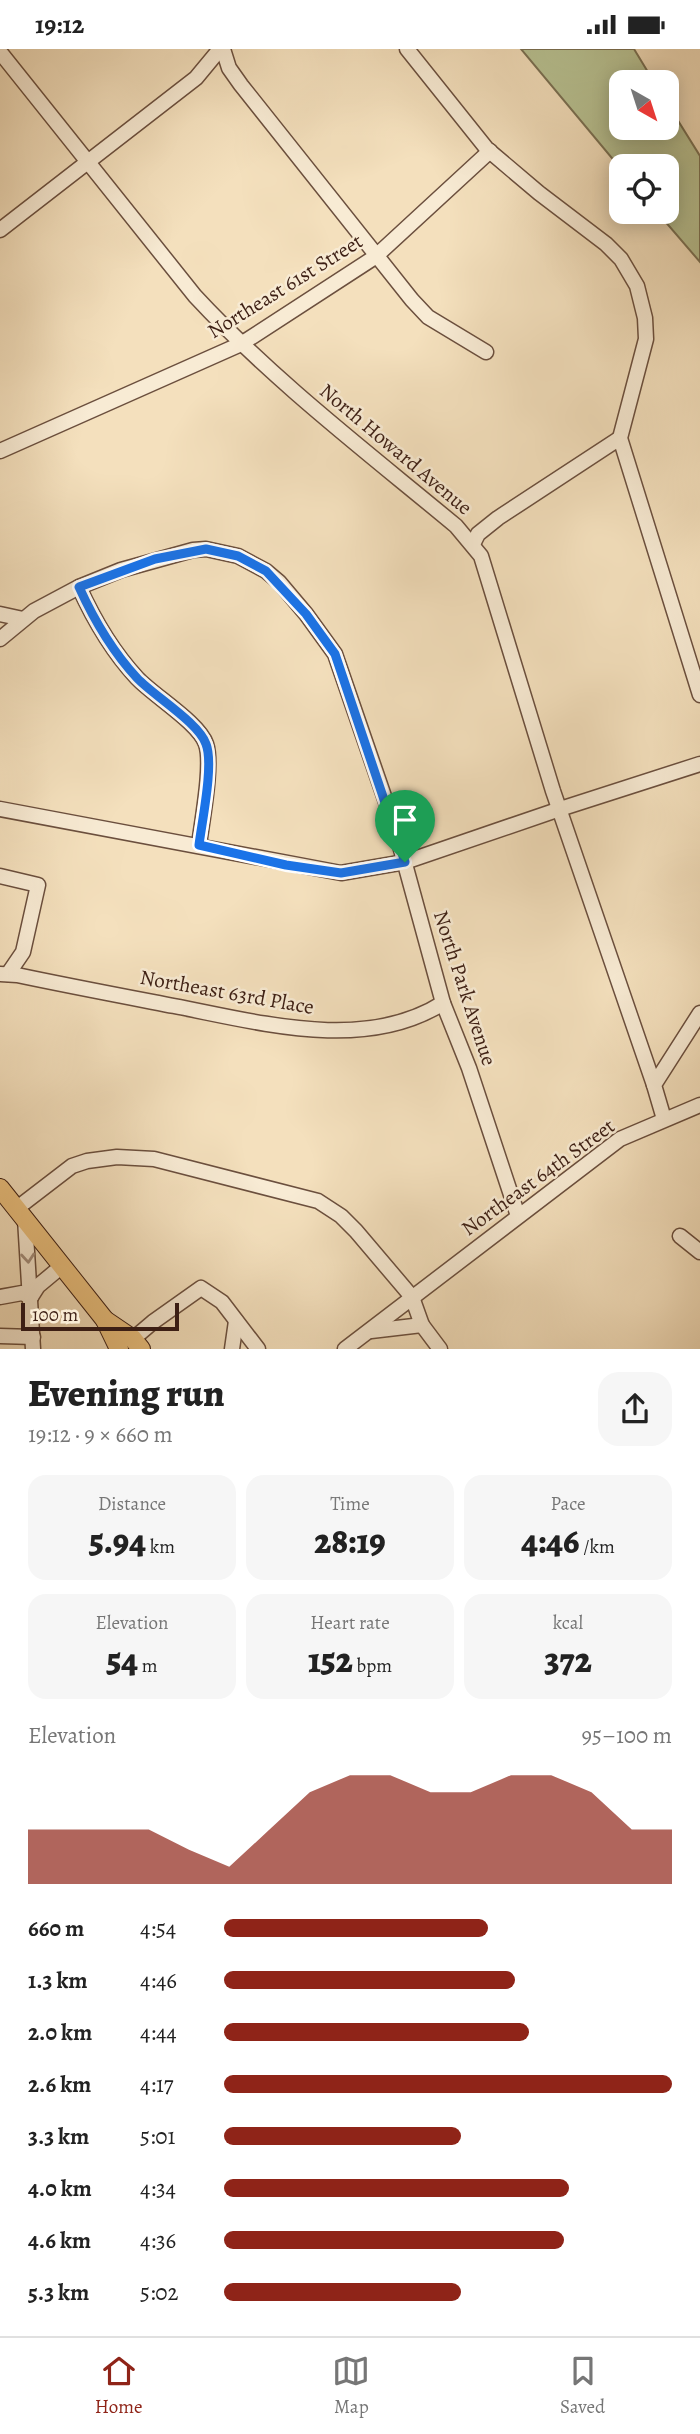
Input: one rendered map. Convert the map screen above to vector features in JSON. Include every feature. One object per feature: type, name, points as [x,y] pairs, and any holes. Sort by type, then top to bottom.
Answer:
[{"type":"main road","points":[[1,1191],[105,1320],[131,1346]]},
{"type":"street","points":[[0,230],[196,78],[221,49],[229,68],[375,257],[428,317],[486,352]]},
{"type":"street","points":[[407,49],[490,151],[539,193],[606,244],[621,259],[637,286],[645,319],[646,339],[620,438],[700,695]]},
{"type":"street","name":"North Howard Avenue","points":[[0,52],[195,296],[240,344],[456,526],[481,556],[560,809],[654,1085]]},
{"type":"street","name":"Northeast 61st Street","points":[[0,451],[240,344],[375,257],[490,151]]},
{"type":"street","points":[[473,544],[478,534],[509,510],[620,438]]},
{"type":"street","name":"North Park Avenue","points":[[0,639],[23,619],[79,587],[121,571],[192,550],[222,551],[251,562],[279,582],[335,654],[405,862],[443,1003],[468,1068],[517,1216]]},
{"type":"street","points":[[79,587],[92,614],[125,664],[204,737],[209,758],[199,845]]},
{"type":"street","points":[[0,614],[23,619]]},
{"type":"street","points":[[0,812],[199,845],[286,865],[341,873],[405,862],[700,764]]},
{"type":"street","points":[[0,876],[38,885],[23,952],[4,974]]},
{"type":"street","name":"Northeast 63rd Place","points":[[4,974],[252,1021],[316,1030],[392,1024],[415,1019],[443,1003]]},
{"type":"street","points":[[664,1119],[654,1085],[700,1013]]},
{"type":"street","name":"Northeast 64th Street","points":[[345,1349],[621,1139],[700,1105]]},
{"type":"street","points":[[0,1336],[33,1343],[31,1297],[20,1214],[72,1167],[87,1161],[117,1157],[154,1159],[318,1201],[341,1216],[356,1231],[412,1297],[422,1325],[440,1349]]},
{"type":"street","points":[[680,1236],[700,1252]]},
{"type":"street","points":[[31,1297],[38,1286],[62,1266]]},
{"type":"street","points":[[131,1346],[153,1322],[201,1288],[222,1302],[258,1349]]},
{"type":"street","points":[[0,1297],[22,1293],[31,1297]]},
{"type":"street","points":[[232,1349],[236,1321]]},
{"type":"street","points":[[367,1332],[422,1325]]},
{"type":"green space","points":[[521,49],[634,49],[647,70],[609,70],[609,140],[679,140],[679,122],[700,156],[700,262],[667,224],[679,224],[679,154],[609,155]]},
{"type":"route","points":[[192,550],[222,551],[266,571],[306,614],[335,654],[405,862],[341,873],[286,865],[199,845],[209,758],[204,737],[195,726],[138,679],[125,664],[107,640],[79,587],[155,559],[192,550]]}]
